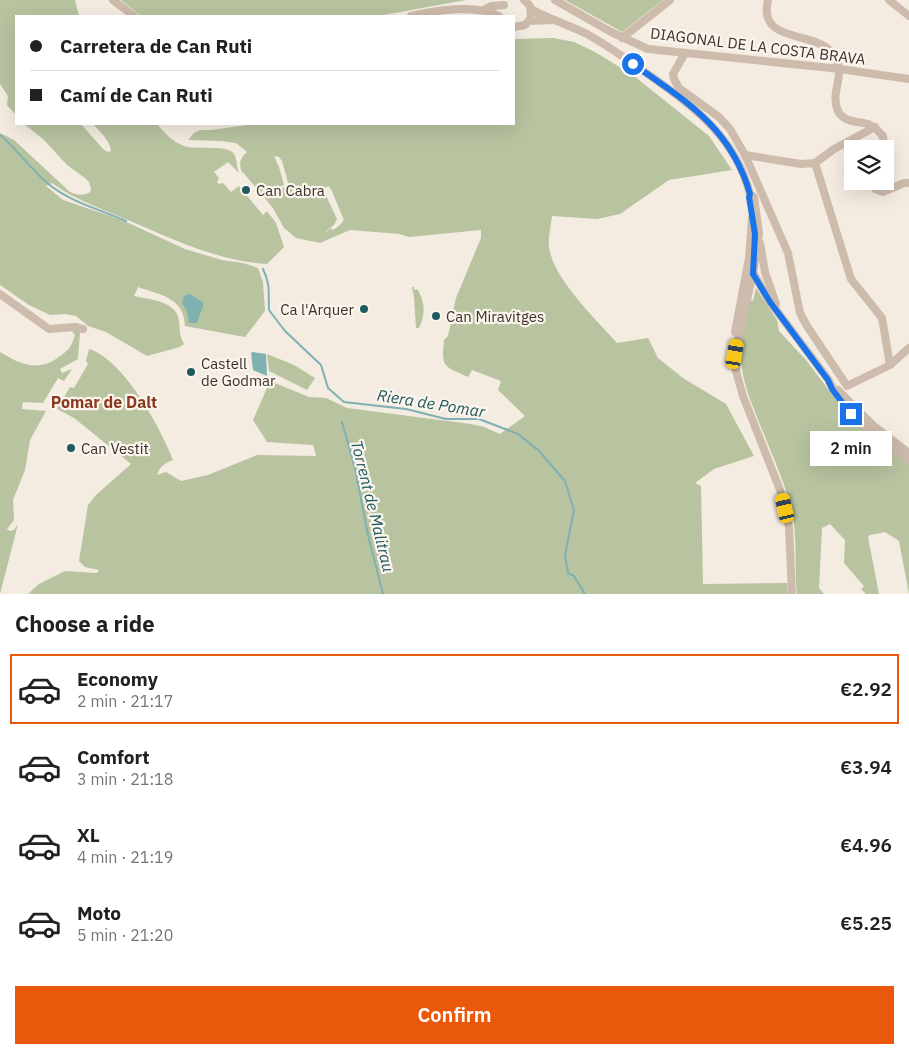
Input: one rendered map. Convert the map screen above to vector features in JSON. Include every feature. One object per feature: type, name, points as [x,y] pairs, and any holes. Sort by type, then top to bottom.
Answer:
[{"type":"street","points":[[113,0],[133,15]]},
{"type":"street","name":"DIAGONAL DE LA COSTA BRAVA","points":[[555,0],[622,38],[648,50],[840,69],[909,79]]},
{"type":"street","points":[[622,38],[670,0]]},
{"type":"street","points":[[768,0],[766,15],[770,24],[776,30],[826,47],[833,54],[840,69],[836,104],[839,112],[853,122],[875,127],[883,136],[883,140]]},
{"type":"street","points":[[889,0],[909,16]]},
{"type":"street","points":[[483,10],[507,2]]},
{"type":"street","points":[[501,15],[507,2]]},
{"type":"street","points":[[530,4],[555,20],[589,35],[620,54],[670,90],[703,117],[724,139],[742,170],[750,194],[755,234],[753,274],[770,302],[851,414],[877,438],[909,459]]},
{"type":"street","points":[[529,22],[532,16],[530,4]]},
{"type":"street","points":[[417,15],[439,11],[483,10],[498,15]]},
{"type":"street","points":[[515,28],[521,27],[529,22],[555,20]]},
{"type":"street","points":[[685,53],[673,74],[676,84],[719,117],[730,129],[746,155],[788,253],[800,313],[847,386],[890,365],[909,348]]},
{"type":"street","points":[[746,155],[801,164],[815,163],[834,149],[875,127]]},
{"type":"street","points":[[815,163],[851,279],[882,318],[890,365]]},
{"type":"street","points":[[894,187],[909,183]]},
{"type":"street","points":[[750,194],[754,197],[764,272],[778,311]]},
{"type":"street","points":[[752,218],[749,258],[733,345],[736,371],[743,396],[780,490],[789,527],[792,594]]},
{"type":"street","points":[[735,354],[753,274],[759,233]]},
{"type":"street","points":[[0,294],[49,328],[75,327],[83,329]]},
{"type":"street","points":[[828,380],[879,431],[909,453]]},
{"type":"street","points":[[851,414],[869,427],[879,431]]},
{"type":"green space","points":[[0,0],[75,0],[79,15],[15,15],[15,114],[7,105],[8,96],[0,84]]},
{"type":"green space","points":[[121,0],[466,0],[384,15],[140,15]]},
{"type":"green space","points":[[565,0],[663,0],[622,32]]},
{"type":"green space","points":[[553,38],[574,42],[595,52],[634,76],[709,136],[732,170],[669,180],[620,214],[597,219],[552,216],[549,247],[558,272],[567,285],[587,311],[617,343],[648,338],[658,358],[683,378],[726,404],[754,456],[714,469],[695,483],[701,486],[703,584],[787,583],[788,594],[28,594],[39,584],[65,571],[97,573],[99,570],[85,567],[79,561],[88,505],[96,495],[131,464],[74,418],[57,409],[70,387],[74,388],[88,364],[86,361],[89,349],[102,355],[115,366],[139,396],[160,431],[173,460],[163,465],[157,475],[166,472],[181,481],[208,475],[257,455],[316,456],[313,445],[267,442],[253,420],[270,381],[309,397],[326,398],[347,408],[471,424],[500,434],[525,416],[498,390],[501,381],[472,370],[468,377],[449,368],[444,361],[444,340],[448,336],[456,298],[481,238],[481,230],[409,237],[400,234],[350,230],[320,243],[296,238],[284,228],[273,208],[241,170],[241,160],[247,152],[236,143],[188,140],[194,133],[200,130],[247,125],[515,125],[515,39]],"holes":[[[274,156],[279,157],[282,161],[289,186],[275,190],[284,185]],[[328,186],[344,220],[333,230],[331,228],[325,232],[334,225],[337,219],[323,189]]]},
{"type":"green space","points":[[25,125],[82,125],[103,149],[108,152],[111,151],[109,143],[94,125],[158,125],[171,138],[183,146],[192,148],[220,148],[231,151],[235,156],[239,173],[228,162],[214,172],[219,178],[217,182],[219,184],[223,183],[231,192],[239,186],[263,215],[267,211],[276,223],[284,247],[267,264],[231,259],[196,248],[89,204],[52,183],[46,186],[63,200],[122,220],[185,249],[258,268],[263,282],[265,311],[245,337],[185,326],[184,316],[175,303],[162,295],[138,287],[134,296],[162,302],[174,309],[179,321],[180,335],[184,344],[180,347],[147,356],[106,332],[88,326],[76,316],[65,314],[50,315],[29,305],[0,285],[0,133],[14,140],[70,192],[83,195],[90,192],[91,189],[89,182],[67,165],[44,140]]},
{"type":"green space","points":[[412,287],[414,287],[414,290],[417,289],[423,303],[424,313],[419,328],[416,328]]},
{"type":"green space","points":[[756,288],[777,320],[779,331],[806,360],[831,393],[909,463],[909,594],[899,541],[885,532],[868,537],[879,594],[866,594],[861,589],[864,586],[844,563],[845,540],[830,524],[822,528],[819,588],[824,594],[797,594],[791,507],[749,395],[742,368],[741,350],[744,325],[750,300],[753,301]]},
{"type":"green space","points":[[76,329],[80,332],[78,359],[60,369],[62,373],[72,369],[64,381],[58,378],[43,403],[23,402],[22,409],[46,411],[30,440],[25,470],[13,500],[14,520],[7,529],[10,531],[14,530],[18,524],[0,594],[0,352],[14,360],[27,364],[41,365],[49,363],[68,349],[75,335],[71,330]]},
{"type":"green space","points":[[267,354],[294,365],[315,378],[307,390],[269,371]]},
{"type":"water","points":[[190,294],[204,303],[197,323],[189,323],[187,311],[182,303],[184,296]]},
{"type":"water","points":[[251,353],[266,354],[267,376],[253,370]]},
{"type":"waterway","name":"Riera de Pomar","points":[[0,135],[40,177],[55,189],[74,200],[126,221]]},
{"type":"waterway","name":"Riera de Pomar","points":[[263,269],[268,285],[269,310],[285,331],[321,365],[328,388],[344,402],[406,409],[446,419],[479,419],[518,434],[539,451],[565,481],[574,510],[565,555],[568,573],[574,576],[585,594]]},
{"type":"waterway","name":"Torrent de Malitrau","points":[[342,422],[355,468],[368,535],[383,594]]},
{"type":"place","name":"Can Cabra","points":[[246,190]]},
{"type":"place","name":"Ca l'Arquer","points":[[364,309]]},
{"type":"place","name":"Can Miravitges","points":[[436,316]]},
{"type":"place","name":"Castell de Godmar","points":[[191,372]]},
{"type":"place","name":"Can Vestit","points":[[71,448]]},
{"type":"district","name":"Pomar de Dalt","points":[[104,402]]},
{"type":"route","points":[[633,64],[691,106],[712,125],[733,152],[742,170],[750,194],[755,234],[752,259],[753,274],[770,302],[851,414]]}]
